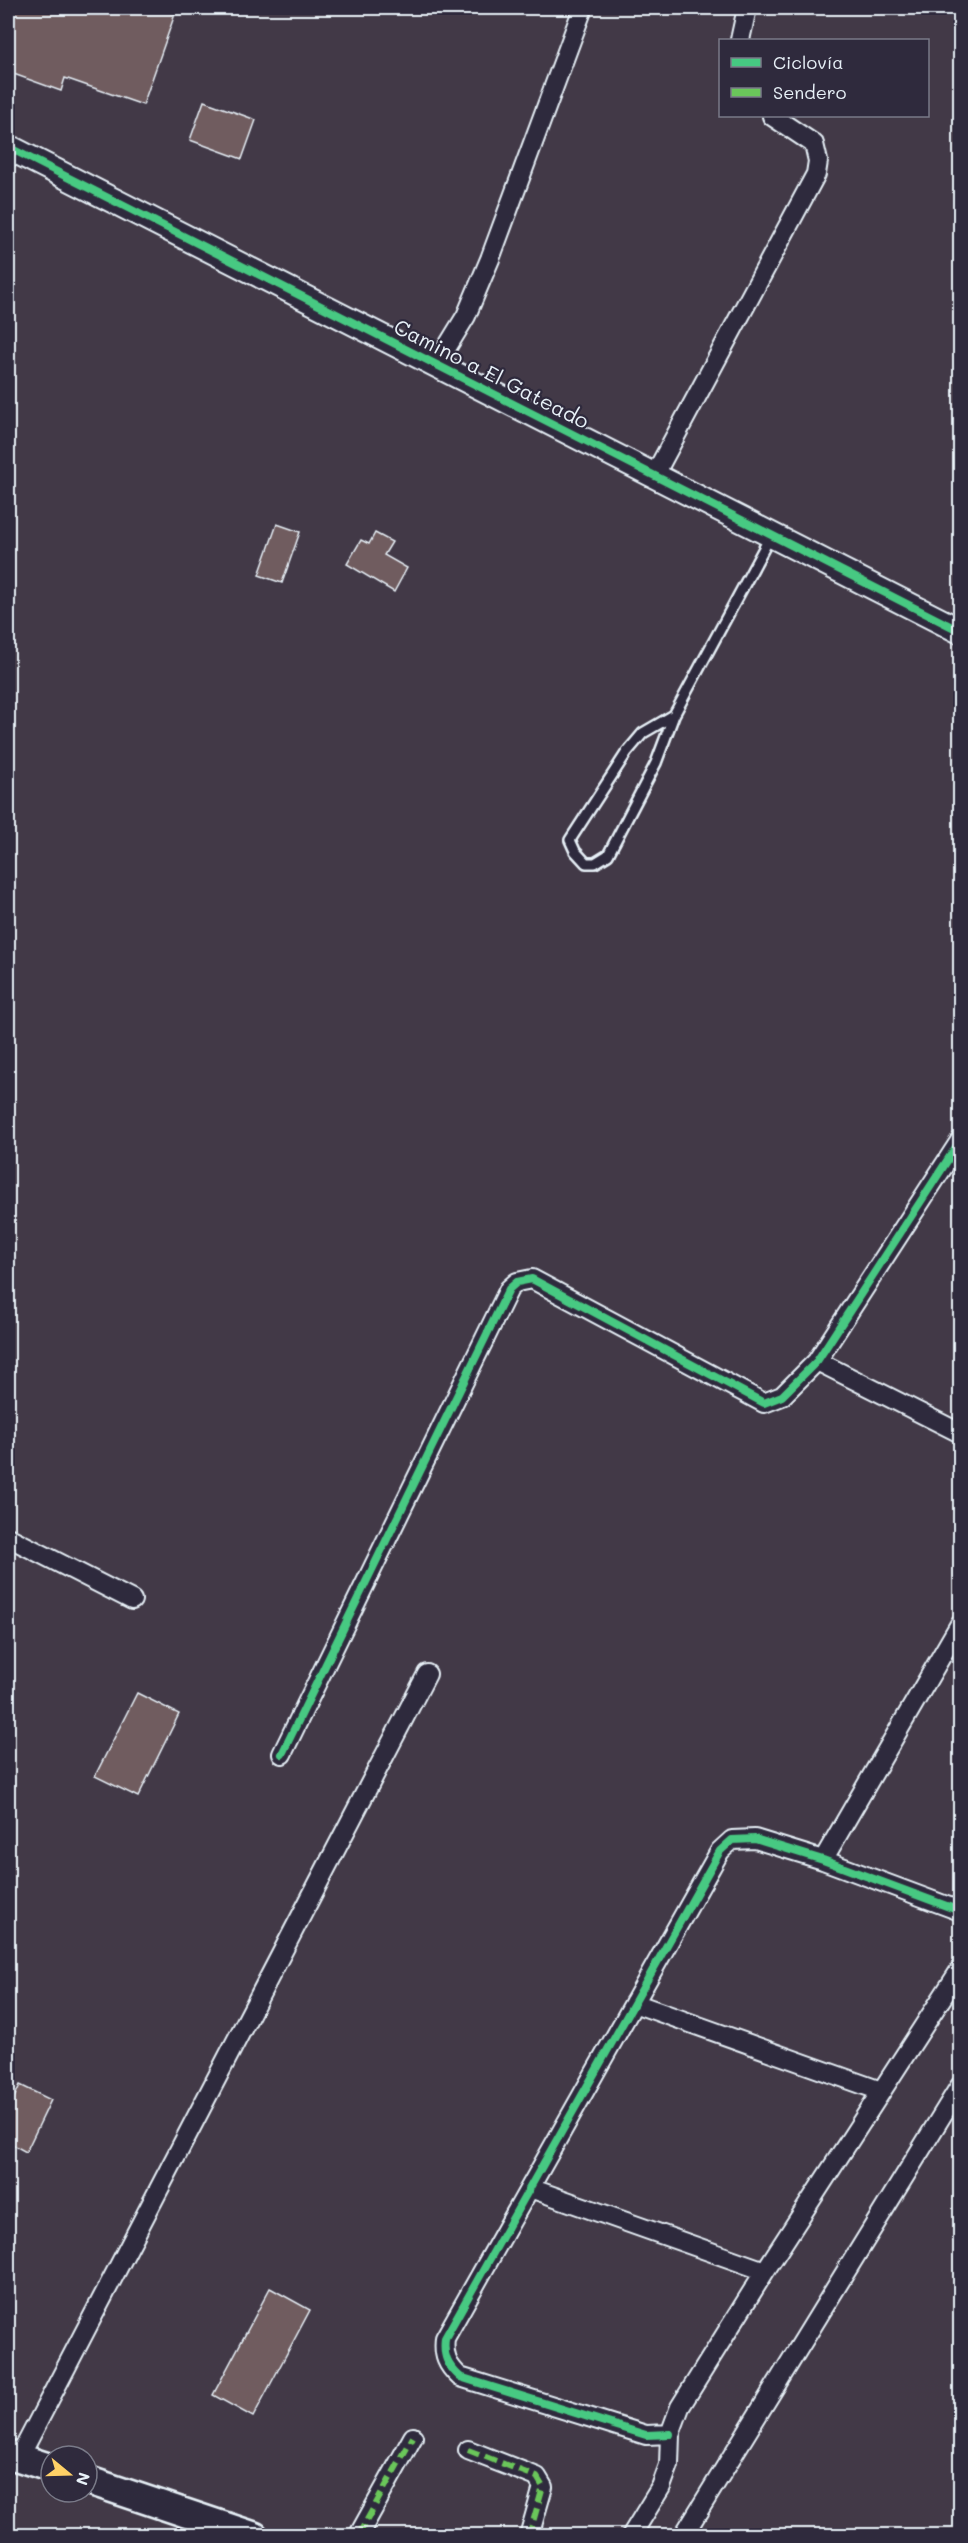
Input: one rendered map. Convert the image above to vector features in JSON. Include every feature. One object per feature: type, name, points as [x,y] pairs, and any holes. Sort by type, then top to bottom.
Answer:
[{"type":"main road","points":[[13,2456],[39,2464]]},
{"type":"main road","points":[[99,2484],[254,2535]]},
{"type":"street","points":[[436,365],[466,316],[490,259],[583,8]]},
{"type":"street","points":[[740,39],[747,8]]},
{"type":"street","points":[[654,476],[816,174],[818,161],[814,144],[774,117]]},
{"type":"street","name":"Camino a El Gateado","points":[[8,147],[960,631]]},
{"type":"street","points":[[282,1754],[509,1289],[517,1282],[532,1279],[764,1403],[782,1396],[817,1361],[960,1141]]},
{"type":"street","points":[[817,1361],[960,1433]]},
{"type":"street","points":[[8,1537],[132,1600]]},
{"type":"street","points":[[824,1860],[960,1624]]},
{"type":"street","points":[[13,2456],[427,1674]]},
{"type":"street","points":[[670,2434],[646,2435],[460,2377],[449,2367],[444,2352],[445,2338],[720,1851],[732,1840],[755,1839],[824,1860],[960,1911]]},
{"type":"street","points":[[631,2535],[661,2487],[669,2465],[670,2434],[680,2407],[765,2271],[960,1971]]},
{"type":"street","points":[[634,2003],[881,2091]]},
{"type":"street","points":[[683,2535],[960,2086]]},
{"type":"street","points":[[530,2188],[765,2271]]},
{"type":"street","points":[[358,2535],[413,2437]]},
{"type":"street","points":[[468,2450],[537,2477],[543,2487],[529,2535]]},
{"type":"lane","points":[[674,715],[643,733],[627,752],[570,840],[575,851],[586,863],[595,863],[608,855],[656,763],[674,715],[771,535]]},
{"type":"building","points":[[8,8],[156,8],[175,14],[143,105],[65,78],[61,91],[8,72]]},
{"type":"building","points":[[204,101],[256,120],[242,159],[190,140]]},
{"type":"building","points":[[277,524],[300,532],[282,583],[259,575]]},
{"type":"building","points":[[375,533],[392,542],[384,555],[407,568],[394,592],[347,564],[361,540],[369,544]]},
{"type":"building","points":[[137,1693],[179,1714],[138,1797],[95,1776]]},
{"type":"building","points":[[20,2085],[51,2100],[26,2152],[8,2142],[8,2111]]},
{"type":"building","points":[[270,2288],[310,2310],[253,2417],[213,2395]]},
{"type":"marked path","points":[[358,2536],[413,2437]]},
{"type":"marked path","points":[[468,2450],[537,2477],[543,2487],[529,2536]]},
{"type":"cycle path","points":[[8,147],[960,631]]},
{"type":"cycle path","points":[[282,1754],[509,1289],[517,1282],[532,1279],[764,1403],[782,1396],[817,1361],[960,1141]]},
{"type":"cycle path","points":[[670,2434],[646,2435],[460,2377],[447,2360],[445,2338],[720,1851],[732,1840],[755,1839],[823,1860],[960,1911]]}]
